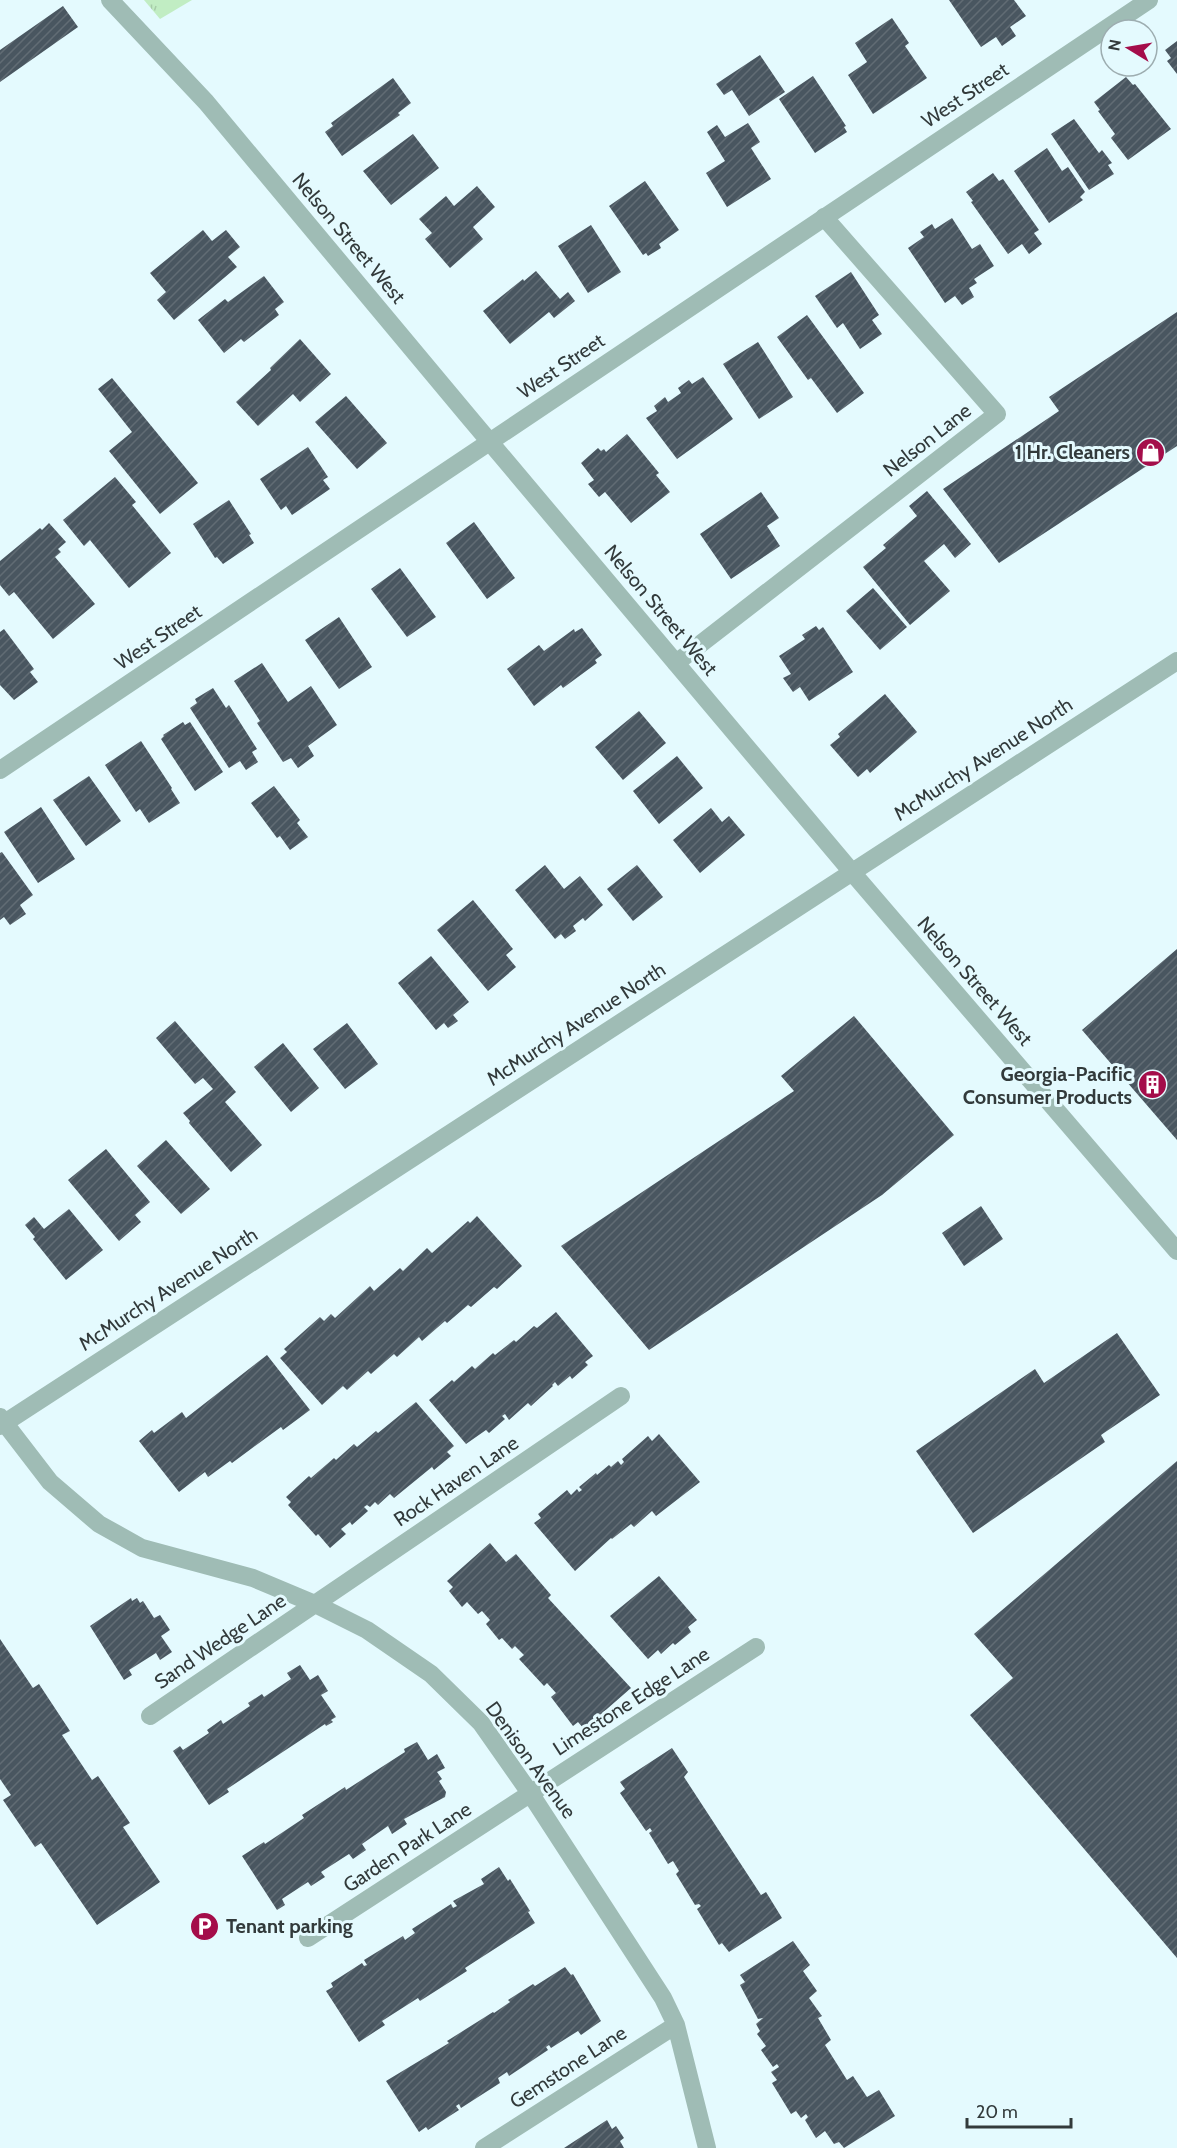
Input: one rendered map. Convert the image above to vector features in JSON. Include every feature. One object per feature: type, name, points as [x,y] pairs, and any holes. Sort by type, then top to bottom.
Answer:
[{"type":"street","name":"Nelson Street West","points":[[110,0],[206,102],[851,871],[1177,1251]]},
{"type":"street","name":"West Street","points":[[0,770],[1149,0]]},
{"type":"street","name":"Nelson Lane","points":[[676,663],[997,414],[824,217]]},
{"type":"street","name":"McMurchy Avenue North","points":[[2,1422],[1177,661]]},
{"type":"street","name":"Rock Haven Lane","points":[[315,1604],[621,1396]]},
{"type":"street","name":"Denison Avenue","points":[[2,1422],[50,1482],[99,1524],[142,1548],[253,1578],[315,1604],[367,1630],[431,1674],[481,1723],[530,1793],[663,1998],[676,2025],[707,2148]]},
{"type":"street","name":"Sand Wedge Lane","points":[[150,1716],[315,1604]]},
{"type":"street","name":"Limestone Edge Lane","points":[[530,1793],[756,1647]]},
{"type":"street","name":"Garden Park Lane","points":[[308,1938],[530,1793]]},
{"type":"street","name":"Gemstone Lane","points":[[484,2148],[676,2025]]},
{"type":"green space","points":[[144,0],[192,0],[160,19]]},
{"type":"building","points":[[949,0],[1014,0],[1026,16],[1010,27],[1016,36],[1002,46],[996,37],[981,47]]},
{"type":"building","points":[[63,6],[78,27],[0,82],[0,50]]},
{"type":"building","points":[[892,18],[909,43],[905,46],[927,78],[873,114],[848,75],[867,62],[855,43]]},
{"type":"building","points":[[1177,41],[1177,74],[1167,61],[1171,58],[1165,50]]},
{"type":"building","points":[[760,55],[785,92],[749,116],[732,90],[724,95],[716,84]]},
{"type":"building","points":[[813,76],[846,126],[844,127],[847,132],[815,153],[779,99]]},
{"type":"building","points":[[393,78],[411,103],[398,113],[400,115],[342,156],[325,132],[333,126],[331,123]]},
{"type":"building","points":[[1127,78],[1133,85],[1135,84],[1171,129],[1128,160],[1111,138],[1115,134],[1094,102]]},
{"type":"building","points":[[1074,119],[1099,153],[1102,150],[1112,163],[1108,165],[1114,174],[1089,190],[1051,134]]},
{"type":"building","points":[[748,123],[760,142],[751,148],[771,179],[727,207],[706,173],[725,161],[707,132],[717,125],[725,137]]},
{"type":"building","points":[[413,134],[439,168],[391,205],[363,171]]},
{"type":"building","points":[[1047,148],[1062,171],[1068,167],[1085,192],[1080,197],[1083,200],[1049,223],[1014,171]]},
{"type":"building","points":[[993,173],[999,181],[1003,179],[1039,230],[1034,233],[1042,244],[1029,254],[1022,244],[1008,254],[966,192]]},
{"type":"building","points":[[645,181],[679,230],[659,244],[661,248],[648,256],[646,253],[643,255],[609,206]]},
{"type":"building","points":[[477,186],[495,207],[473,227],[483,239],[450,268],[425,239],[432,233],[419,219],[446,196],[454,206]]},
{"type":"building","points":[[952,218],[972,249],[980,244],[994,266],[974,279],[977,283],[969,288],[974,297],[962,305],[955,296],[945,303],[908,248],[924,237],[920,232],[932,224],[935,229]]},
{"type":"building","points":[[591,225],[621,272],[588,293],[558,246]]},
{"type":"building","points":[[203,230],[212,241],[226,230],[240,247],[228,257],[237,267],[174,320],[157,300],[166,292],[150,273]]},
{"type":"building","points":[[536,271],[560,299],[568,292],[575,301],[554,318],[549,312],[510,344],[483,311]]},
{"type":"building","points":[[851,272],[879,315],[872,320],[882,334],[860,349],[843,323],[837,328],[815,296]]},
{"type":"building","points":[[264,276],[284,302],[275,309],[279,315],[244,342],[241,339],[224,353],[198,320],[225,299],[228,302]]},
{"type":"building","points":[[1177,312],[1177,446],[999,563],[943,489],[1059,411],[1049,397]]},
{"type":"building","points":[[807,315],[864,393],[837,413],[811,378],[808,380],[777,337]]},
{"type":"building","points":[[300,339],[331,374],[300,402],[293,394],[258,426],[236,402]]},
{"type":"building","points":[[758,342],[793,397],[759,419],[723,364]]},
{"type":"building","points":[[703,377],[733,419],[677,459],[646,418],[657,411],[654,406],[665,397],[668,402],[681,393],[678,388],[689,380],[692,384]]},
{"type":"building","points":[[112,378],[198,483],[160,514],[109,451],[132,432],[98,389]]},
{"type":"building","points":[[346,396],[387,443],[357,469],[315,422]]},
{"type":"building","points":[[627,434],[659,473],[656,475],[670,492],[631,523],[605,492],[599,497],[588,484],[594,480],[581,463],[598,448],[606,452]]},
{"type":"building","points":[[308,447],[328,477],[323,480],[330,489],[292,515],[286,506],[281,510],[260,479]]},
{"type":"building","points":[[115,477],[136,502],[132,505],[171,553],[129,588],[90,540],[84,546],[63,520]]},
{"type":"building","points":[[927,491],[971,544],[955,558],[944,544],[924,561],[950,591],[910,625],[863,567],[886,548],[883,545],[917,516],[909,506]]},
{"type":"building","points":[[761,492],[779,518],[767,526],[780,546],[731,579],[700,534]]},
{"type":"building","points":[[229,500],[251,534],[249,535],[254,543],[223,564],[217,557],[215,558],[193,524]]},
{"type":"building","points":[[474,522],[515,578],[487,599],[446,543]]},
{"type":"building","points":[[49,523],[66,542],[58,549],[61,552],[55,557],[95,604],[53,639],[14,592],[9,596],[0,585],[0,561]]},
{"type":"building","points":[[400,568],[436,617],[407,637],[371,589]]},
{"type":"building","points":[[873,588],[907,627],[880,650],[846,611]]},
{"type":"building","points":[[339,617],[372,667],[339,689],[305,640]]},
{"type":"building","points":[[816,626],[819,630],[823,627],[853,672],[809,701],[800,687],[793,692],[783,678],[791,674],[779,656],[805,639],[802,635]]},
{"type":"building","points":[[582,628],[602,655],[595,660],[597,663],[563,688],[561,685],[534,706],[507,669],[539,645],[544,651],[574,629],[575,632]]},
{"type":"building","points":[[4,629],[34,669],[30,672],[38,682],[14,700],[0,685],[0,632]]},
{"type":"building","points":[[262,663],[288,702],[311,686],[337,725],[308,746],[314,756],[298,768],[291,758],[283,762],[257,723],[260,721],[234,681]]},
{"type":"building","points":[[213,688],[226,708],[229,705],[257,749],[252,752],[258,762],[246,770],[240,761],[229,768],[190,708],[197,703],[195,699]]},
{"type":"building","points":[[885,694],[917,732],[870,773],[867,769],[858,777],[830,745],[840,737],[838,734]]},
{"type":"building","points":[[639,711],[666,743],[623,780],[595,747]]},
{"type":"building","points":[[183,722],[185,725],[190,722],[223,772],[195,791],[161,739],[163,735]]},
{"type":"building","points":[[141,741],[180,803],[149,823],[140,809],[136,812],[105,765]]},
{"type":"building","points":[[677,756],[703,788],[659,824],[633,791]]},
{"type":"building","points":[[89,776],[121,821],[86,846],[53,800]]},
{"type":"building","points":[[274,786],[300,820],[297,823],[308,837],[290,850],[280,836],[277,838],[251,803]]},
{"type":"building","points":[[41,807],[75,859],[38,883],[4,832]]},
{"type":"building","points":[[711,808],[722,822],[729,816],[745,835],[700,873],[673,840]]},
{"type":"building","points":[[2,852],[33,895],[20,905],[26,914],[10,925],[4,917],[0,920],[0,853]]},
{"type":"building","points":[[545,865],[564,889],[580,876],[603,905],[585,921],[583,918],[573,926],[576,931],[565,939],[561,934],[555,939],[515,890]]},
{"type":"building","points":[[637,865],[663,897],[633,921],[607,889]]},
{"type":"building","points":[[473,900],[513,949],[506,955],[516,967],[488,991],[437,930]]},
{"type":"building","name":"Georgia-Pacific Consumer Products","points":[[1177,949],[1177,1140],[1082,1030]]},
{"type":"building","points":[[431,956],[469,1002],[453,1015],[458,1021],[448,1028],[444,1023],[436,1030],[398,983]]},
{"type":"building","points":[[854,1016],[954,1135],[882,1195],[649,1350],[561,1246],[794,1091],[781,1076]]},
{"type":"building","points":[[175,1021],[236,1092],[225,1102],[262,1145],[231,1172],[183,1113],[213,1089],[203,1078],[195,1084],[156,1038]]},
{"type":"building","points":[[347,1023],[378,1064],[345,1089],[313,1049]]},
{"type":"building","points":[[283,1043],[319,1088],[291,1112],[254,1067]]},
{"type":"building","points":[[166,1140],[210,1189],[181,1214],[137,1166]]},
{"type":"building","points":[[106,1149],[150,1202],[135,1215],[141,1222],[119,1241],[68,1180]]},
{"type":"building","points":[[981,1206],[1003,1239],[964,1266],[942,1233]]},
{"type":"building","points":[[69,1209],[103,1250],[66,1280],[33,1239],[35,1237],[25,1225],[34,1217],[44,1229]]},
{"type":"building","points":[[477,1216],[522,1266],[497,1289],[494,1287],[471,1307],[468,1305],[422,1341],[419,1337],[397,1357],[394,1354],[371,1374],[368,1371],[347,1390],[343,1386],[322,1405],[280,1358],[287,1352],[284,1349],[320,1317],[324,1321],[331,1314],[335,1318],[370,1286],[374,1291],[400,1268],[403,1271],[427,1248],[432,1253],[468,1221],[470,1223]]},
{"type":"building","points":[[556,1312],[593,1356],[585,1362],[588,1365],[572,1379],[570,1376],[558,1386],[555,1382],[531,1406],[528,1403],[509,1420],[505,1414],[502,1416],[505,1419],[489,1433],[486,1430],[466,1444],[429,1400],[472,1366],[475,1369],[493,1353],[495,1355],[514,1340],[516,1342],[534,1326],[537,1328]]},
{"type":"building","points":[[1117,1333],[1160,1395],[1101,1435],[1105,1442],[973,1533],[916,1451],[1035,1369],[1044,1383]]},
{"type":"building","points":[[267,1355],[310,1410],[283,1430],[281,1427],[232,1463],[230,1461],[208,1477],[205,1472],[179,1492],[139,1441],[152,1430],[154,1433],[182,1412],[186,1418]]},
{"type":"building","points":[[416,1402],[454,1446],[447,1452],[451,1456],[434,1470],[432,1467],[394,1498],[390,1494],[378,1505],[375,1502],[370,1507],[367,1505],[364,1507],[368,1511],[352,1525],[350,1522],[341,1529],[346,1534],[330,1548],[288,1505],[291,1502],[286,1497],[309,1476],[311,1478],[354,1444],[357,1447],[376,1431],[378,1433]]},
{"type":"building","points":[[659,1434],[700,1482],[656,1516],[652,1511],[634,1527],[631,1524],[611,1538],[575,1571],[534,1523],[541,1518],[538,1514],[567,1490],[571,1495],[577,1489],[579,1492],[582,1490],[579,1487],[609,1465],[611,1467],[618,1461],[621,1465],[624,1462],[622,1459],[648,1436],[652,1441]]},
{"type":"building","points":[[1177,1461],[1177,1958],[970,1715],[1013,1678],[974,1634]]},
{"type":"building","points":[[490,1543],[506,1562],[516,1554],[551,1595],[548,1598],[631,1688],[584,1729],[578,1722],[573,1726],[551,1697],[556,1693],[547,1683],[544,1686],[519,1659],[524,1655],[515,1646],[512,1649],[502,1638],[499,1640],[486,1624],[490,1620],[482,1611],[478,1614],[467,1602],[462,1607],[449,1591],[453,1587],[447,1581]]},
{"type":"building","points":[[659,1576],[697,1620],[688,1627],[691,1632],[675,1645],[673,1643],[661,1654],[658,1650],[648,1659],[610,1616]]},
{"type":"building","points":[[131,1598],[132,1601],[137,1598],[140,1603],[143,1601],[154,1618],[160,1615],[170,1630],[161,1636],[172,1652],[160,1660],[156,1653],[129,1670],[132,1675],[124,1680],[90,1626]]},
{"type":"building","points":[[0,1639],[33,1688],[39,1684],[70,1731],[62,1735],[92,1780],[98,1776],[130,1823],[123,1827],[160,1882],[97,1925],[41,1843],[35,1847],[3,1800],[11,1795],[0,1779]]},
{"type":"building","points":[[300,1665],[310,1680],[318,1675],[328,1691],[321,1695],[336,1717],[331,1720],[333,1722],[326,1726],[325,1724],[227,1789],[229,1792],[209,1805],[173,1751],[180,1746],[183,1750],[209,1733],[207,1730],[221,1720],[223,1724],[250,1706],[248,1703],[262,1694],[264,1697],[291,1679],[287,1673]]},
{"type":"building","points":[[417,1742],[428,1760],[437,1754],[445,1768],[437,1772],[442,1779],[439,1781],[446,1792],[445,1797],[404,1819],[407,1824],[392,1834],[388,1826],[362,1844],[366,1850],[353,1859],[349,1854],[321,1872],[325,1877],[311,1886],[308,1882],[282,1899],[285,1905],[277,1910],[242,1856],[264,1842],[265,1844],[304,1818],[302,1815],[345,1787],[346,1790]]},
{"type":"building","points":[[672,1748],[688,1772],[684,1777],[761,1895],[766,1892],[782,1918],[729,1952],[722,1943],[719,1945],[697,1909],[701,1906],[695,1905],[676,1874],[679,1871],[673,1861],[668,1864],[649,1833],[652,1831],[650,1828],[646,1831],[620,1793],[625,1789],[620,1782]]},
{"type":"building","points":[[499,1867],[508,1881],[510,1879],[535,1923],[465,1968],[467,1971],[420,2001],[418,1998],[382,2021],[385,2025],[359,2042],[326,1991],[333,1987],[331,1983],[362,1963],[364,1966],[367,1965],[364,1960],[403,1936],[405,1940],[415,1933],[412,1929],[451,1904],[453,1908],[457,1906],[453,1901],[484,1884],[481,1879]]},
{"type":"building","points":[[793,1941],[810,1965],[803,1971],[817,1991],[809,1998],[822,2016],[818,2018],[831,2040],[825,2045],[847,2080],[853,2076],[867,2097],[879,2090],[895,2116],[844,2148],[839,2142],[834,2144],[825,2131],[816,2138],[805,2120],[808,2117],[806,2114],[801,2118],[796,2111],[791,2114],[772,2083],[777,2080],[771,2072],[779,2067],[777,2064],[773,2067],[761,2050],[766,2046],[757,2034],[760,2031],[756,2024],[763,2018],[758,2019],[740,1985],[745,1982],[740,1975]]},
{"type":"building","points":[[565,1967],[571,1975],[573,1974],[601,2021],[581,2035],[578,2031],[551,2048],[549,2045],[546,2047],[548,2050],[509,2076],[507,2072],[498,2078],[500,2083],[461,2108],[459,2104],[456,2106],[459,2110],[428,2130],[426,2127],[419,2132],[386,2081],[449,2043],[447,2041],[494,2013],[510,2002],[508,2000],[533,1984],[535,1986]]},
{"type":"building","points":[[607,2120],[612,2129],[616,2126],[624,2138],[620,2141],[624,2148],[564,2148]]},
{"type":"place","name":"1 Hr. Cleaners","points":[[1151,452]]},
{"type":"place","name":"Georgia-Pacific Consumer Products","points":[[1153,1085]]},
{"type":"place","name":"Tenant parking","points":[[205,1926]]}]
